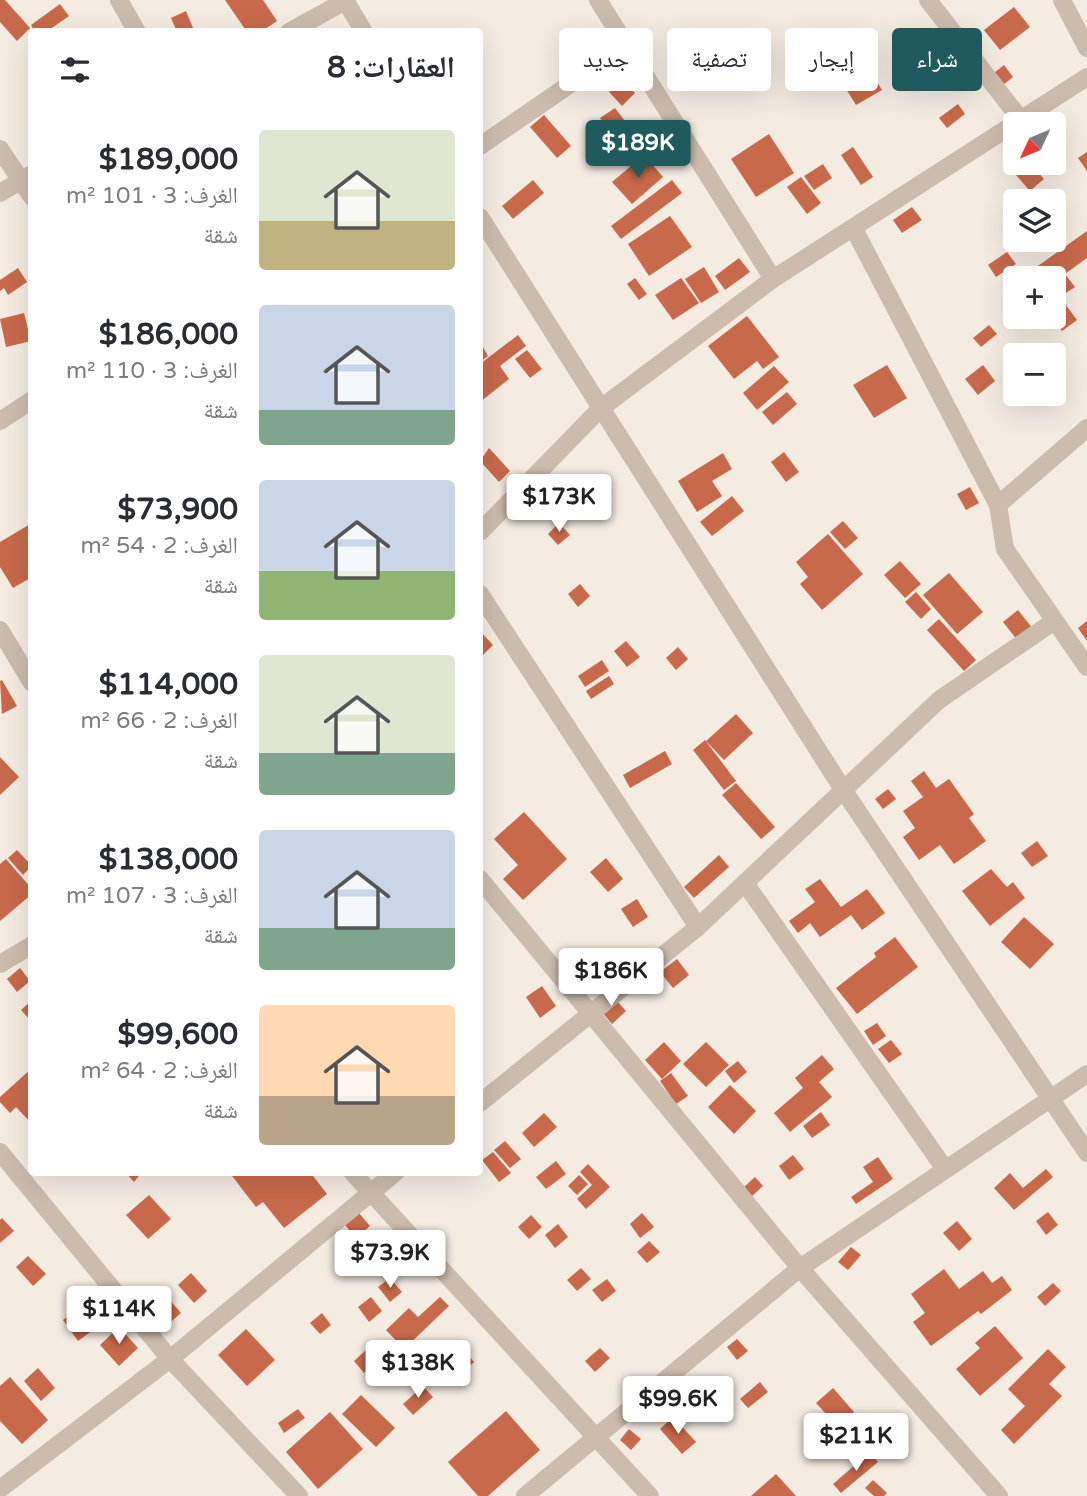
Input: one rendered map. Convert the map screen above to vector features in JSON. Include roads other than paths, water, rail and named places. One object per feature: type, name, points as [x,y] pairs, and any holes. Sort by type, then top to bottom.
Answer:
[{"type":"street","points":[[118,0],[135,28]]},
{"type":"street","points":[[296,28],[346,0],[363,28]]},
{"type":"street","points":[[598,0],[616,28]]},
{"type":"street","points":[[928,0],[971,51],[1015,112]]},
{"type":"street","points":[[1062,0],[1087,48]]},
{"type":"street","points":[[1033,112],[1087,77]]},
{"type":"street","points":[[653,87],[773,279]]},
{"type":"street","points":[[483,144],[560,91]]},
{"type":"street","points":[[483,530],[601,408],[773,279],[1003,132]]},
{"type":"street","points":[[0,149],[27,178],[0,193]]},
{"type":"street","points":[[483,222],[845,791],[1049,1100],[1087,1153]]},
{"type":"street","points":[[854,229],[998,505],[1005,549],[1053,622],[1087,667]]},
{"type":"street","points":[[0,421],[28,403]]},
{"type":"street","points":[[998,505],[1087,428]]},
{"type":"street","points":[[483,599],[698,927]]},
{"type":"street","points":[[483,1101],[698,927],[845,791],[892,741],[939,700],[1053,622]]},
{"type":"street","points":[[2,637],[28,677]]},
{"type":"street","points":[[483,882],[800,1268],[999,1496]]},
{"type":"street","points":[[745,883],[945,1169]]},
{"type":"street","points":[[0,964],[28,946]]},
{"type":"street","points":[[525,1496],[800,1268],[1087,1074]]},
{"type":"street","points":[[0,1152],[170,1359],[299,1496]]},
{"type":"street","points":[[355,1176],[650,1496]]},
{"type":"street","points":[[0,1489],[170,1359],[391,1176]]}]
